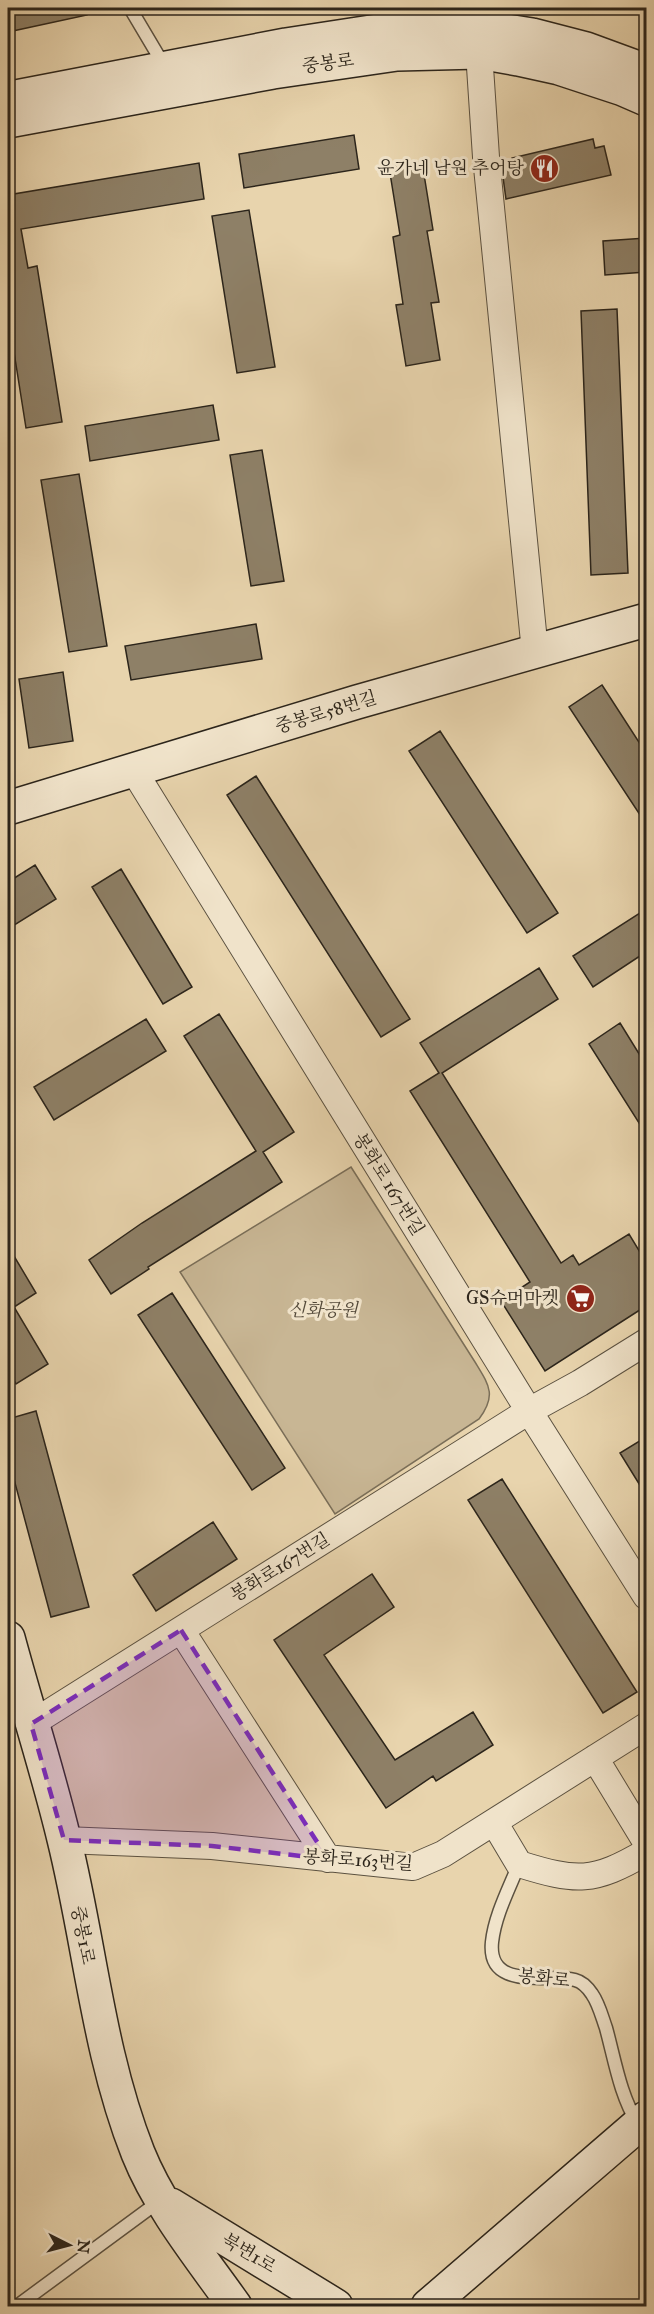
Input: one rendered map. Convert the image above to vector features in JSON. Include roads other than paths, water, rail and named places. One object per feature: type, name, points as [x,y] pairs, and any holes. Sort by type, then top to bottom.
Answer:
[{"type":"street","name":"중봉로","points":[[8,98],[286,45],[384,30],[482,32],[542,38],[586,49],[646,71]]},
{"type":"street","name":"중봉로","points":[[8,121],[341,60],[397,54],[482,32],[559,68],[646,99]]},
{"type":"street","points":[[482,32],[486,157],[535,652]]},
{"type":"street","name":"중봉로58번길","points":[[8,808],[357,702],[535,652],[644,625]]},
{"type":"street","name":"봉화로 167번길","points":[[134,771],[646,1596]]},
{"type":"street","name":"봉화로167번길","points":[[32,1724],[530,1411],[646,1342]]},
{"type":"street","points":[[181,1630],[328,1859]]},
{"type":"street","name":"중봉1로","points":[[10,1658],[32,1724],[64,1840],[100,2024],[120,2098],[139,2155],[161,2199],[234,2305]]},
{"type":"street","name":"봉화로163번길","points":[[64,1840],[212,1846],[413,1867],[442,1854],[646,1726]]},
{"type":"street","points":[[595,1758],[646,1842]]},
{"type":"street","points":[[494,1822],[519,1864],[555,1875],[597,1876],[617,1869],[646,1852]]},
{"type":"street","name":"봉화로","points":[[428,2307],[643,2121]]},
{"type":"street","name":"북변1로","points":[[161,2199],[336,2307]]},
{"type":"street","points":[[234,2305],[248,2281],[258,2275],[279,2271]]},
{"type":"lane","points":[[130,8],[165,68]]},
{"type":"lane","name":"봉화로","points":[[519,1864],[495,1931],[492,1954],[497,1965],[506,1973],[521,1977],[577,1980],[585,1985],[600,2009],[622,2094],[643,2121]]},
{"type":"lane","points":[[17,2307],[161,2199]]},
{"type":"place","name":"윤가네 남원 추어탕","points":[[545,168]]},
{"type":"place","name":"GS슈머마켓","points":[[580,1298]]},
{"type":"park label","name":"신화공원","points":[[323,1310]]}]
